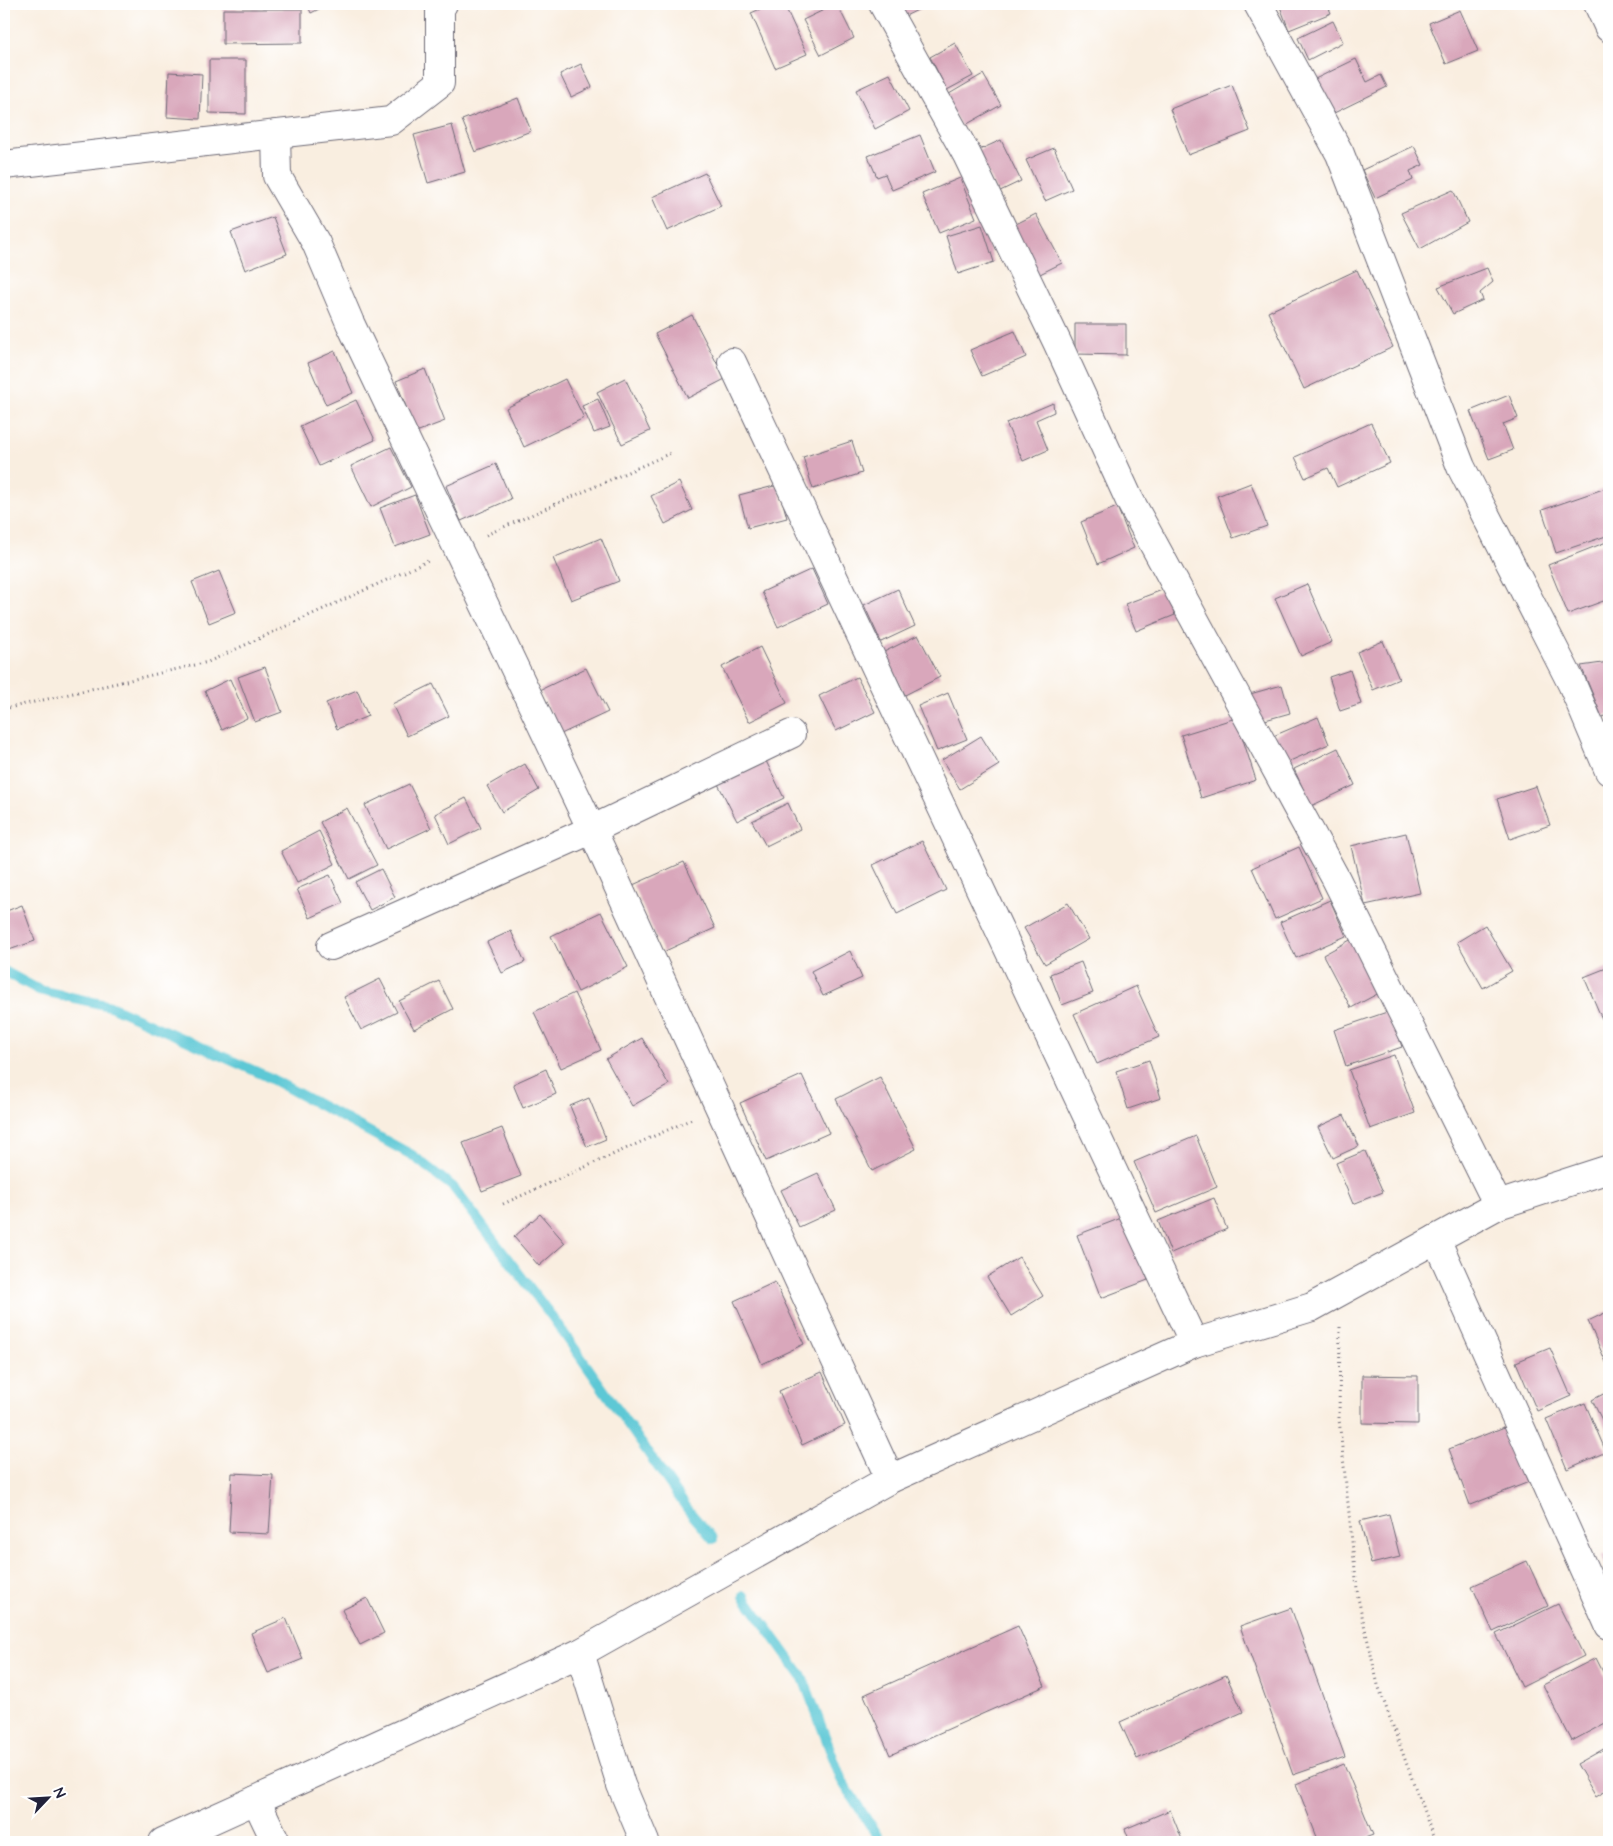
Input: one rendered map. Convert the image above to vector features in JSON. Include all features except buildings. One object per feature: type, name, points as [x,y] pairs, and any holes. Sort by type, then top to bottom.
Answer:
[{"type":"street","points":[[4,165],[391,121],[440,82],[441,4]]},
{"type":"street","points":[[884,4],[967,155],[1057,342],[1128,499],[1336,879],[1498,1205]]},
{"type":"street","points":[[1258,4],[1340,154],[1461,466],[1572,684],[1609,771]]},
{"type":"street","points":[[1598,4],[1609,28]]},
{"type":"street","points":[[276,134],[277,176],[316,243],[350,323],[591,830],[890,1479]]},
{"type":"street","points":[[732,362],[1194,1343]]},
{"type":"street","points":[[331,946],[591,830],[790,734]]},
{"type":"street","points":[[163,1842],[580,1653],[890,1479],[1194,1343],[1312,1307],[1498,1205],[1609,1169]]},
{"type":"street","points":[[1436,1239],[1609,1625]]},
{"type":"street","points":[[580,1653],[621,1785],[645,1842]]},
{"type":"street","points":[[256,1800],[276,1842]]},
{"type":"path","points":[[4,709],[208,662],[673,452]]},
{"type":"path","points":[[503,1204],[719,1107]]},
{"type":"path","points":[[1340,1291],[1339,1419],[1358,1598],[1378,1685],[1434,1842]]},
{"type":"waterway","points":[[4,971],[39,990],[110,1006],[266,1076],[412,1155],[453,1187],[553,1318],[689,1511],[713,1539]]},
{"type":"waterway","points":[[744,1596],[803,1678],[842,1781],[881,1842]]}]
